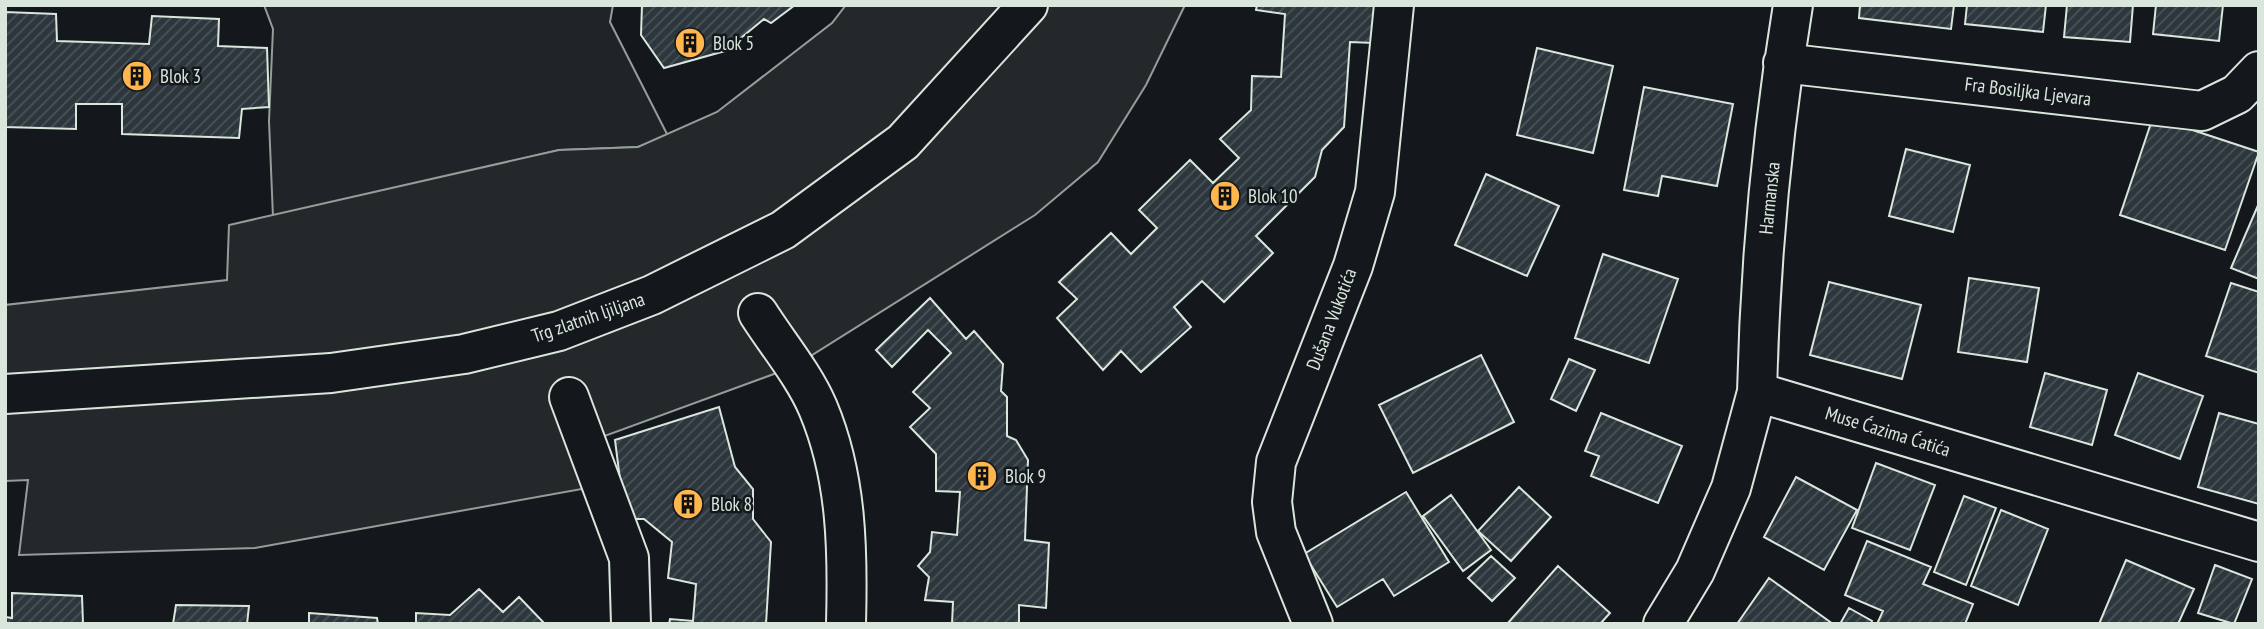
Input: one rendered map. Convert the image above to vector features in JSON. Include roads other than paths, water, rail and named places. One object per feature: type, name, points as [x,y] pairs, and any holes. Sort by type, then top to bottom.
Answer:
[{"type":"street","name":"Trg zlatnih ljiljana","points":[[5,394],[331,373],[464,354],[559,331],[652,295],[783,230],[904,142],[1028,5]]},
{"type":"street","name":"Dušana Vukotića","points":[[1313,624],[1276,531],[1272,502],[1276,462],[1353,266],[1375,192],[1394,5]]},
{"type":"street","name":"Harmanska","points":[[1758,392],[1759,285],[1783,63],[1793,5]]},
{"type":"street","name":"Fra Bosiljka Ljevara","points":[[1783,63],[2202,111],[2237,94],[2259,71]]},
{"type":"street","points":[[758,313],[817,406],[835,460],[849,544],[846,624]]},
{"type":"street","name":"Muse Ćazima Ćatića","points":[[1758,392],[2259,542]]},
{"type":"street","points":[[1663,624],[1695,572],[1731,488],[1758,392]]},
{"type":"street","points":[[569,397],[629,558],[631,624]]},
{"type":"place","name":"Blok 5","points":[[690,43]]},
{"type":"place","name":"Blok 3","points":[[137,76]]},
{"type":"place","name":"Blok 10","points":[[1225,196]]},
{"type":"place","name":"Blok 9","points":[[982,476]]},
{"type":"place","name":"Blok 8","points":[[688,504]]}]
